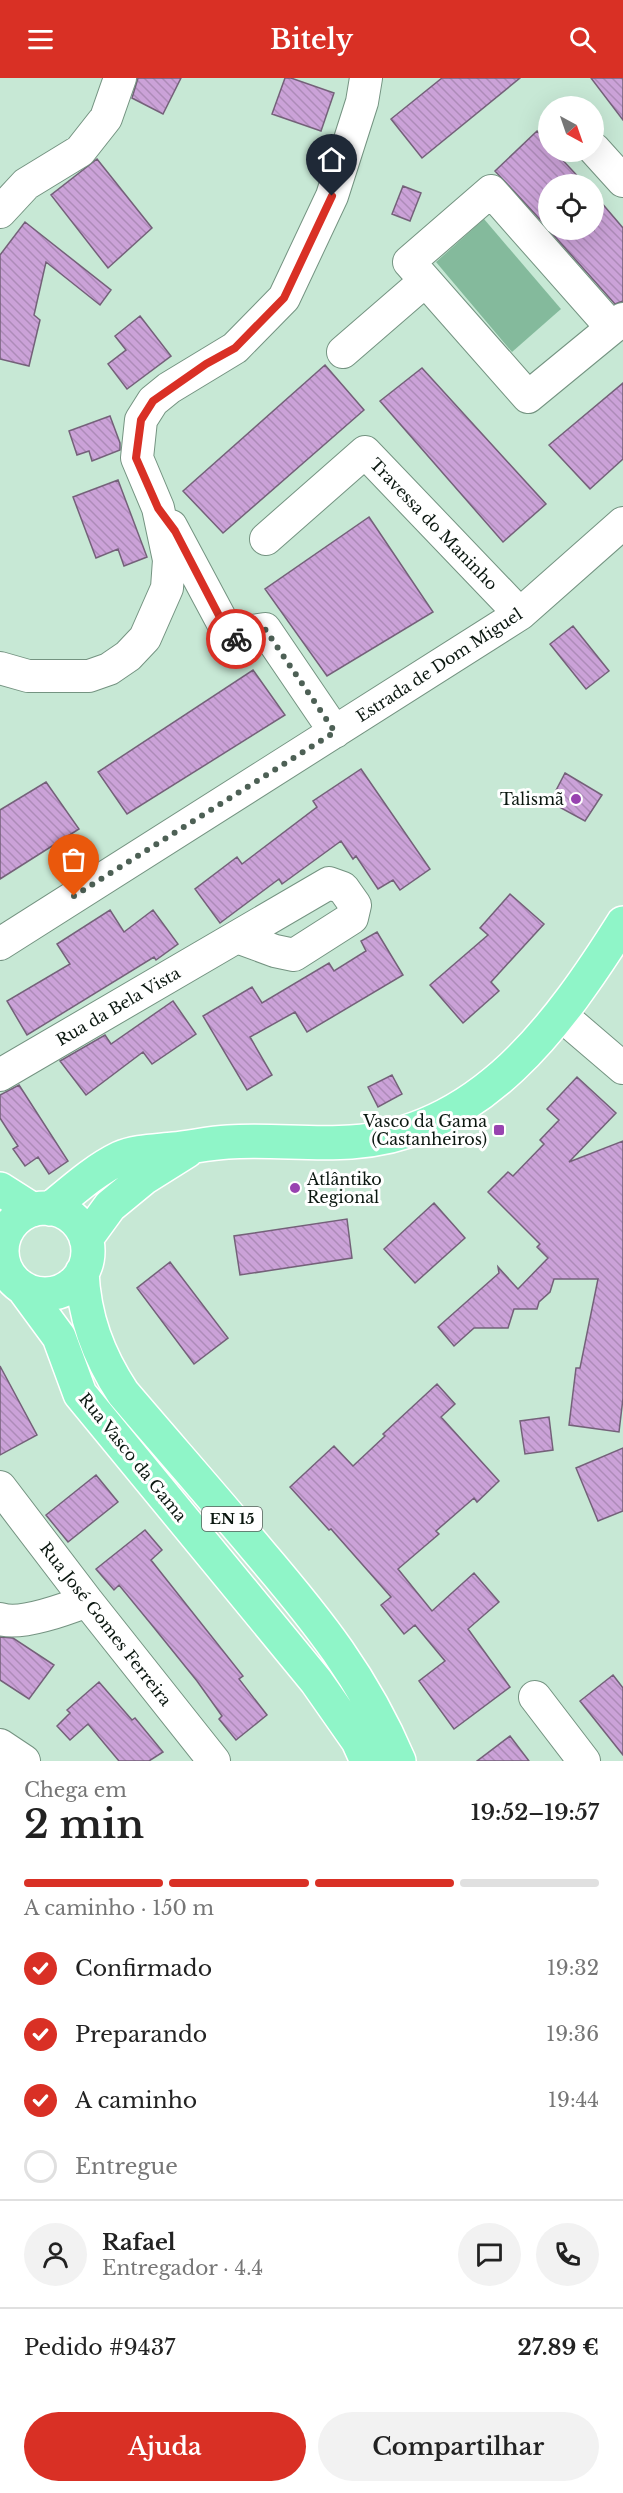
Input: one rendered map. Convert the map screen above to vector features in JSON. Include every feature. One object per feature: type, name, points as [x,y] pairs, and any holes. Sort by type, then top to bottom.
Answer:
[{"type":"main road","points":[[23,1217],[62,1212],[72,1218],[81,1228],[86,1239],[87,1250],[82,1272],[68,1286],[49,1293],[35,1293],[23,1288],[7,1272],[2,1262],[2,1250],[23,1217],[121,1157],[228,1142],[352,1142],[387,1136],[424,1125],[463,1105],[492,1085],[529,1052],[561,1016],[623,923]]},
{"type":"main road","points":[[86,1239],[110,1206],[144,1178],[194,1147]]},
{"type":"main road","points":[[0,1190],[23,1217]]},
{"type":"main road","name":"Rua Vasco da Gama","points":[[82,1272],[83,1297],[90,1329],[106,1367],[123,1393],[315,1618],[354,1672],[383,1723],[399,1761]]},
{"type":"main road","name":"Rua Vasco da Gama","points":[[23,1288],[59,1337],[80,1394],[316,1681],[358,1742],[367,1761]]},
{"type":"street","points":[[0,212],[26,184],[80,151],[106,118],[120,78]]},
{"type":"street","points":[[0,668],[28,676],[88,676],[109,669],[128,656],[145,638],[167,588],[169,560],[158,508],[136,458],[141,420],[153,401],[206,364],[235,348],[284,298],[332,196],[370,78]]},
{"type":"street","points":[[604,160],[623,181]]},
{"type":"street","points":[[491,191],[617,324],[528,397],[409,262],[491,191]]},
{"type":"street","points":[[343,352],[425,281]]},
{"type":"street","name":"Travessa do Maninho","points":[[266,539],[366,452],[520,614]]},
{"type":"street","points":[[158,508],[175,531],[226,629],[236,639],[252,631],[265,629],[335,732]]},
{"type":"street","name":"Estrada de Dom Miguel","points":[[0,944],[520,614],[623,523]]},
{"type":"street","name":"Rua da Bela Vista","points":[[0,1075],[237,937]]},
{"type":"street","points":[[561,1016],[623,1068]]},
{"type":"street","name":"Rua José Gomes Ferreira","points":[[0,1487],[214,1761]]},
{"type":"street","points":[[0,1619],[9,1622],[65,1609],[87,1601]]},
{"type":"street","points":[[535,1696],[584,1761]]},
{"type":"street","points":[[0,1745],[24,1761]]},
{"type":"green space","points":[[484,219],[561,309],[512,352],[436,262]]},
{"type":"building","points":[[138,78],[181,78],[163,114],[132,98]]},
{"type":"building","points":[[285,78],[334,93],[321,131],[272,114]]},
{"type":"building","points":[[442,78],[520,78],[422,158],[391,119]]},
{"type":"building","points":[[591,78],[623,78],[623,120]]},
{"type":"building","points":[[537,131],[538,162],[564,162],[576,174],[538,174],[538,217],[495,171]]},
{"type":"building","points":[[97,159],[152,228],[108,268],[51,195]]},
{"type":"building","points":[[403,186],[421,193],[410,221],[392,214]]},
{"type":"building","points":[[604,206],[623,228],[623,301],[615,304],[558,240],[604,240]]},
{"type":"building","points":[[25,222],[111,290],[100,305],[46,262],[34,315],[40,320],[29,366],[0,359],[0,255]]},
{"type":"building","points":[[140,316],[171,356],[127,389],[108,364],[126,350],[115,336]]},
{"type":"building","points":[[325,365],[364,410],[223,533],[183,491]]},
{"type":"building","points":[[422,368],[546,504],[503,542],[380,401]]},
{"type":"building","points":[[623,383],[623,459],[590,489],[549,445]]},
{"type":"building","points":[[110,416],[120,443],[120,450],[92,461],[89,451],[77,455],[69,431]]},
{"type":"building","points":[[118,480],[147,557],[124,566],[118,549],[96,558],[73,497]]},
{"type":"building","points":[[369,517],[433,612],[327,676],[265,589]]},
{"type":"building","points":[[573,626],[609,671],[586,689],[550,644]]},
{"type":"building","points":[[253,670],[285,715],[127,814],[98,772]]},
{"type":"building","points":[[361,769],[430,869],[400,890],[393,880],[378,889],[356,856],[353,859],[341,841],[282,884],[279,879],[220,923],[195,889],[237,857],[242,864],[317,807],[313,801]]},
{"type":"building","name":"Talismã","points":[[565,773],[602,795],[585,821],[550,802]]},
{"type":"building","points":[[46,782],[79,829],[0,879],[0,810]]},
{"type":"building","points":[[510,894],[544,924],[491,982],[499,991],[463,1023],[430,985],[488,935],[480,928]]},
{"type":"building","points":[[110,910],[124,932],[153,910],[178,944],[156,960],[154,957],[27,1035],[7,1001],[70,964],[57,944]]},
{"type":"building","points":[[377,932],[403,975],[307,1032],[295,1012],[250,1037],[272,1075],[247,1090],[203,1016],[252,987],[262,1003],[329,963],[334,971],[366,951],[361,941]]},
{"type":"building","points":[[173,1001],[196,1034],[152,1064],[143,1052],[86,1095],[60,1061],[105,1035],[111,1044]]},
{"type":"building","points":[[392,1075],[402,1094],[378,1107],[368,1087]]},
{"type":"building","points":[[577,1077],[616,1113],[569,1162],[623,1141],[623,1398],[619,1432],[569,1425],[576,1368],[580,1368],[598,1279],[554,1279],[550,1292],[539,1302],[537,1309],[514,1309],[508,1328],[474,1328],[454,1346],[438,1327],[499,1273],[498,1267],[518,1289],[548,1258],[537,1247],[540,1244],[488,1192],[508,1172],[513,1176],[544,1144],[540,1140],[559,1120],[547,1109]]},
{"type":"building","points":[[19,1085],[68,1161],[49,1174],[38,1157],[25,1166],[13,1149],[18,1146],[0,1118],[0,1095]]},
{"type":"building","points":[[434,1203],[465,1238],[415,1283],[384,1249]]},
{"type":"building","points":[[347,1219],[352,1258],[240,1275],[234,1236]]},
{"type":"building","points":[[170,1262],[228,1338],[194,1364],[137,1288]]},
{"type":"building","points":[[0,1366],[37,1435],[0,1455]]},
{"type":"building","points":[[437,1384],[455,1404],[441,1417],[499,1481],[477,1502],[474,1498],[436,1531],[439,1534],[398,1569],[432,1611],[474,1573],[499,1602],[468,1629],[510,1687],[454,1729],[419,1681],[445,1661],[415,1625],[404,1634],[381,1605],[391,1597],[290,1487],[334,1446],[353,1466],[385,1436],[383,1434]]},
{"type":"building","points":[[549,1417],[553,1450],[525,1454],[520,1421]]},
{"type":"building","points":[[623,1448],[623,1511],[598,1521],[576,1468]]},
{"type":"building","points":[[96,1475],[118,1502],[68,1542],[46,1515]]},
{"type":"building","points":[[145,1530],[162,1550],[151,1560],[243,1676],[239,1679],[267,1715],[236,1740],[219,1719],[222,1716],[197,1681],[151,1624],[119,1585],[114,1590],[96,1569]]},
{"type":"building","points":[[0,1637],[13,1638],[54,1665],[29,1699],[0,1680]]},
{"type":"building","points":[[613,1675],[623,1688],[623,1755],[580,1701]]},
{"type":"building","points":[[99,1682],[132,1720],[135,1718],[163,1752],[149,1761],[119,1761],[88,1724],[70,1740],[57,1726],[70,1713],[67,1710]]},
{"type":"building","points":[[510,1736],[529,1761],[477,1761]]},
{"type":"way so far","points":[[74,896],[335,732],[265,629],[252,631],[236,639]]},
{"type":"place","name":"Talismã","points":[[576,799]]},
{"type":"place","name":"Vasco da Gama (Castanheiros)","points":[[499,1130]]},
{"type":"place","name":"Atlântiko Regional","points":[[295,1188]]},
{"type":"route","points":[[236,639],[226,629],[175,531],[158,508],[136,458],[141,420],[153,401],[206,364],[235,348],[284,298],[332,196]]}]
